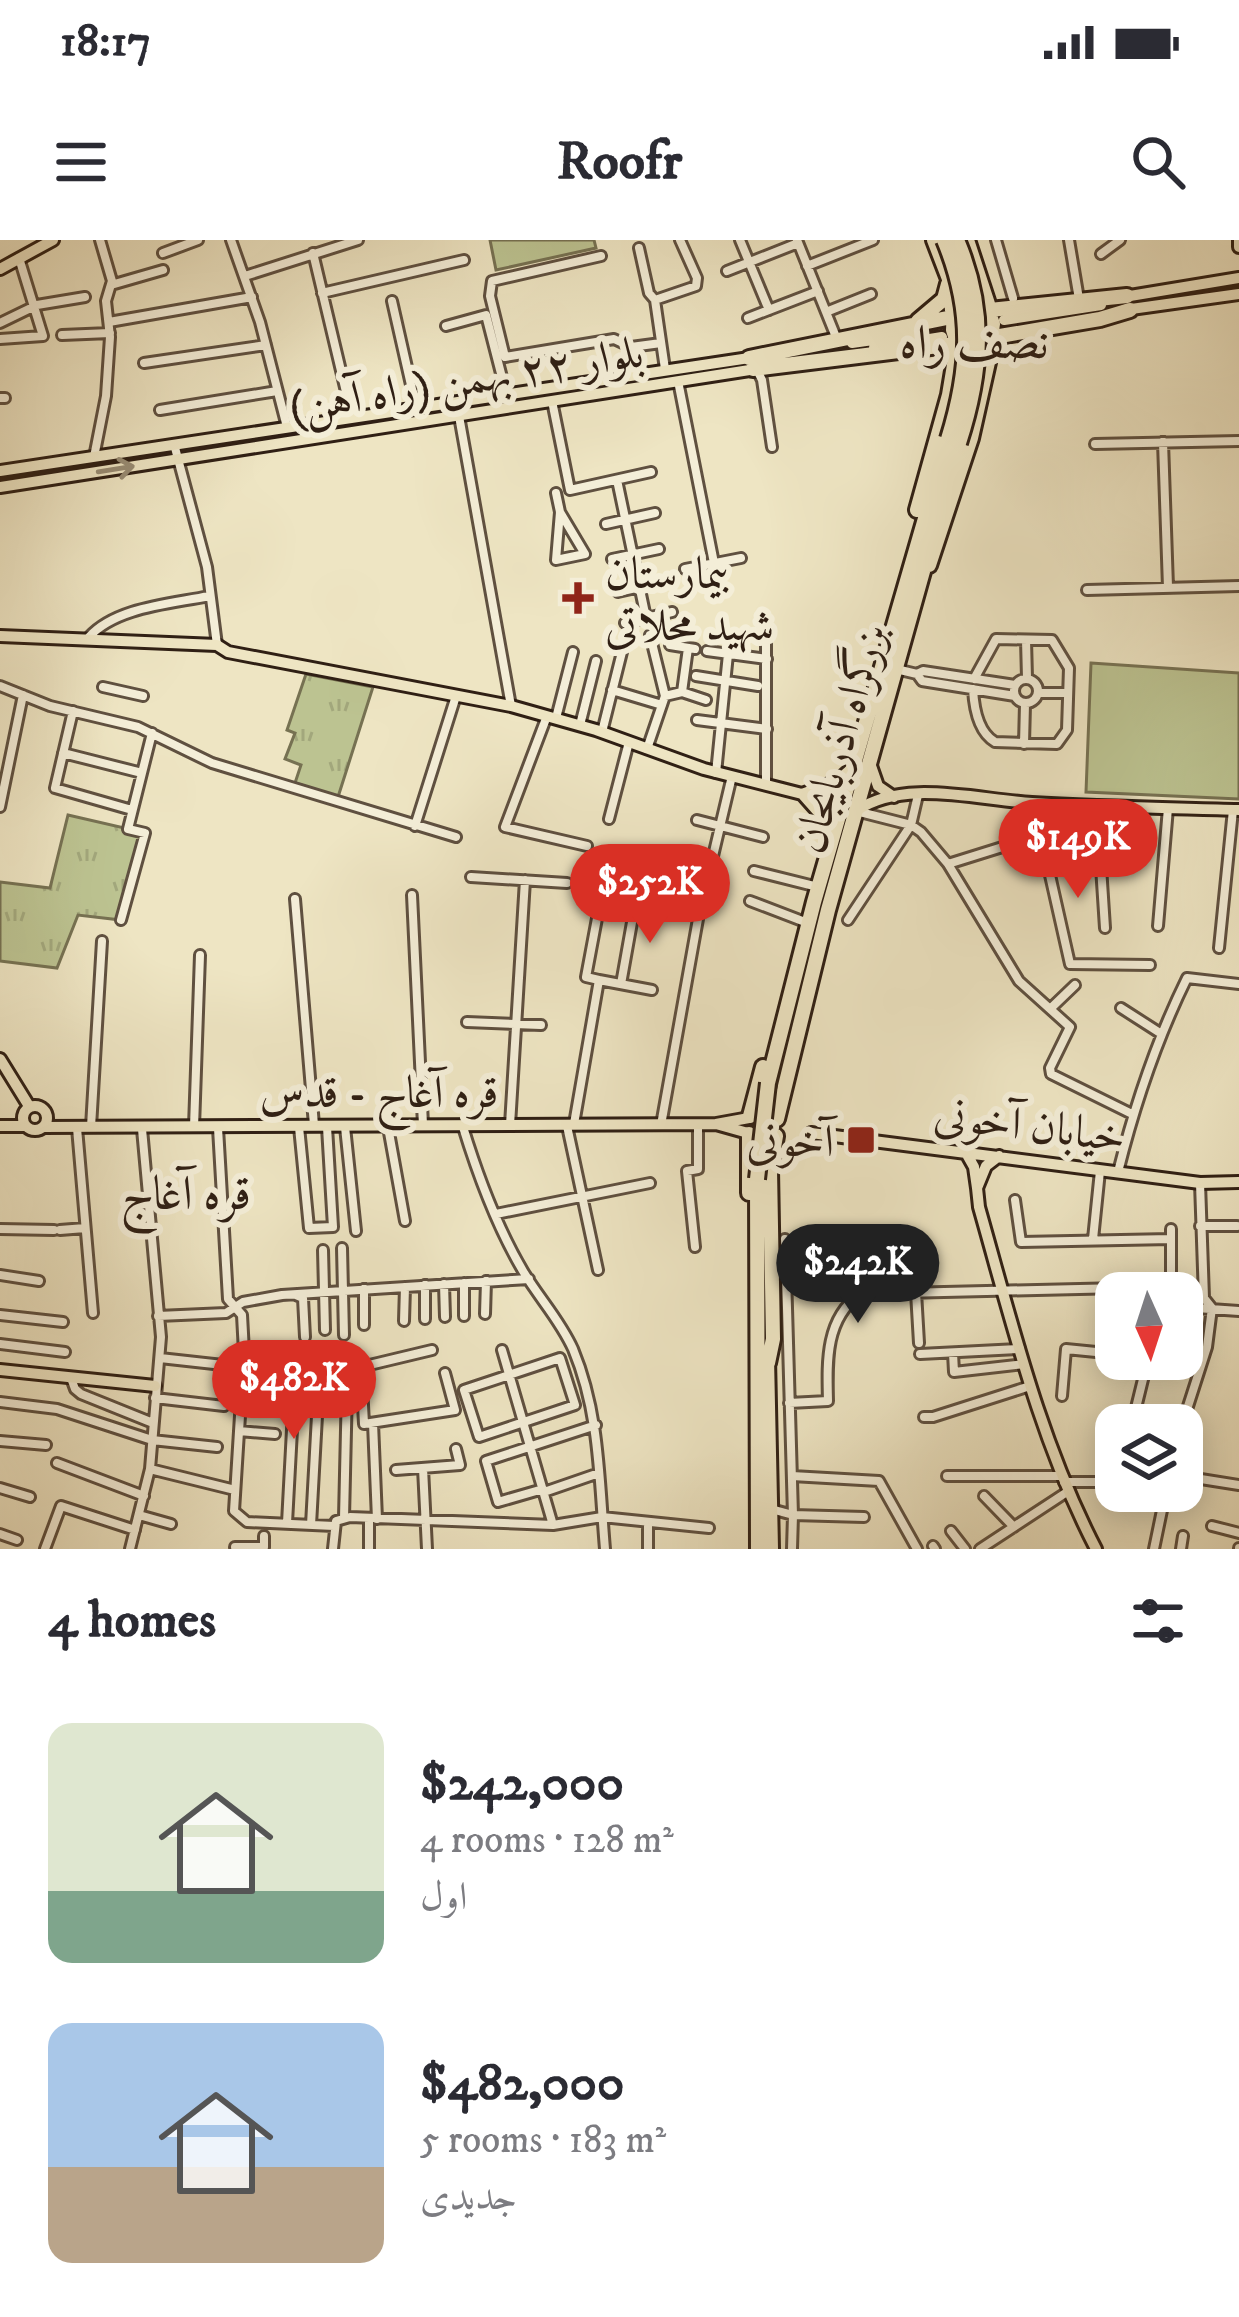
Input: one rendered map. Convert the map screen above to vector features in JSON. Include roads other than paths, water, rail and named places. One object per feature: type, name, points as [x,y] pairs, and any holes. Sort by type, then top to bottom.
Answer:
[{"type":"highway","points":[[934,240],[949,279],[952,316]]},
{"type":"highway","points":[[944,240],[960,283],[968,329],[954,437]]},
{"type":"highway","points":[[954,437],[976,381],[980,328],[971,279],[957,240]]},
{"type":"highway","points":[[968,240],[999,331]]},
{"type":"highway","points":[[977,268],[1000,297],[1018,303]]},
{"type":"highway","points":[[910,325],[944,299],[949,279]]},
{"type":"highway","points":[[949,339],[954,306],[968,296],[984,300],[990,309]]},
{"type":"highway","points":[[990,309],[1018,303],[1129,303]]},
{"type":"highway","points":[[999,331],[1100,320],[1129,303]]},
{"type":"highway","points":[[753,365],[836,338],[952,316]]},
{"type":"highway","points":[[949,339],[966,357],[975,358],[984,356],[999,331]]},
{"type":"highway","name":"بزرگراه آذربایجان","points":[[760,1174],[749,1126],[771,1085],[814,937],[832,839],[852,768],[954,437],[999,331]]},
{"type":"highway","points":[[753,365],[949,339]]},
{"type":"highway","name":"بزرگراه آذربایجان","points":[[771,1549],[760,1174],[771,1085],[805,922],[820,900],[856,811],[896,670],[912,583],[938,548],[954,437],[955,370],[949,339]]},
{"type":"highway","name":"بزرگراه آذربایجان","points":[[760,1174],[776,1136],[771,1085]]},
{"type":"highway","points":[[776,1136],[770,1140],[749,1126],[757,1112],[777,1119]]},
{"type":"highway","name":"بزرگراه آذربایجان","points":[[758,1549],[763,1362]]},
{"type":"main road","points":[[0,269],[50,240]]},
{"type":"main road","points":[[1129,303],[1239,278]]},
{"type":"main road","points":[[1129,303],[1239,294]]},
{"type":"main road","name":"بلوار ۲۲ بهمن (راه آهن)","points":[[0,471],[665,369],[753,365]]},
{"type":"main road","name":"بلوار ۲۲ بهمن (راه آهن)","points":[[0,487],[678,381],[753,365]]},
{"type":"main road","points":[[0,636],[217,645],[228,652],[511,706],[716,772],[802,794],[837,781],[852,768]]},
{"type":"main road","points":[[870,761],[878,786],[894,797]]},
{"type":"main road","points":[[802,794],[825,820],[832,839]]},
{"type":"main road","points":[[856,811],[880,799],[918,795],[1236,810]]},
{"type":"main road","points":[[0,1059],[29,1106]]},
{"type":"main road","points":[[25,1126],[24,1112],[29,1106]]},
{"type":"main road","points":[[0,1126],[44,1127],[44,1108],[29,1106]]},
{"type":"main road","name":"قره آغاج - قدس","points":[[44,1127],[749,1126]]},
{"type":"main road","name":"خیابان آخونی","points":[[811,1133],[1200,1183],[1239,1182]]},
{"type":"main road","points":[[964,1151],[974,1167],[1030,1386],[1063,1483],[1096,1549]]},
{"type":"main road","points":[[977,1188],[986,1166],[999,1156]]},
{"type":"main road","points":[[0,1370],[155,1392]]},
{"type":"street","points":[[94,457],[106,396],[110,327],[106,301],[111,285],[100,240]]},
{"type":"street","points":[[164,253],[198,240]]},
{"type":"street","points":[[231,240],[252,296],[287,427]]},
{"type":"street","points":[[244,276],[358,240]]},
{"type":"street","points":[[655,300],[696,286],[680,240]]},
{"type":"street","points":[[740,240],[769,310]]},
{"type":"street","points":[[807,266],[873,240]]},
{"type":"street","points":[[996,240],[1018,303]]},
{"type":"street","points":[[1069,240],[1079,301]]},
{"type":"street","points":[[1101,254],[1120,240]]},
{"type":"street","points":[[727,271],[798,241],[836,338]]},
{"type":"street","points":[[639,248],[649,293],[655,300],[665,369]]},
{"type":"street","points":[[313,253],[352,417]]},
{"type":"street","points":[[0,339],[44,336],[19,256]]},
{"type":"street","points":[[601,256],[492,280],[490,296],[506,357],[614,339],[632,347],[661,343]]},
{"type":"street","points":[[322,293],[464,260]]},
{"type":"street","points":[[111,285],[163,270]]},
{"type":"street","points":[[748,318],[818,291]]},
{"type":"street","points":[[826,312],[871,294]]},
{"type":"street","points":[[62,334],[252,296]]},
{"type":"street","points":[[0,323],[37,305],[85,297]]},
{"type":"street","points":[[392,301],[416,407]]},
{"type":"street","points":[[446,326],[486,315],[506,393]]},
{"type":"street","points":[[144,363],[266,345]]},
{"type":"street","points":[[753,365],[762,380],[772,447]]},
{"type":"street","points":[[678,381],[714,563]]},
{"type":"street","points":[[160,410],[277,391]]},
{"type":"street","points":[[552,400],[570,490],[651,472]]},
{"type":"street","points":[[459,414],[511,706]]},
{"type":"street","points":[[1096,444],[1239,441]]},
{"type":"street","points":[[1162,442],[1168,587]]},
{"type":"street","points":[[174,444],[207,567],[217,645]]},
{"type":"street","points":[[617,480],[646,618]]},
{"type":"street","points":[[556,494],[560,512],[585,554],[556,560],[560,512]]},
{"type":"street","points":[[605,524],[655,513]]},
{"type":"street","points":[[612,560],[659,549]]},
{"type":"street","points":[[685,568],[741,558]]},
{"type":"street","points":[[618,592],[668,581]]},
{"type":"street","points":[[1087,590],[1239,586]]},
{"type":"street","points":[[89,637],[98,627],[132,613],[209,596]]},
{"type":"street","points":[[625,623],[672,612]]},
{"type":"street","points":[[647,749],[663,700],[650,634]]},
{"type":"street","points":[[766,637],[766,785]]},
{"type":"street","points":[[996,639],[1052,640],[1069,668],[1067,730],[1057,744],[995,742],[987,738],[974,709],[974,684],[996,639]]},
{"type":"street","points":[[1015,691],[1027,678],[1026,640]]},
{"type":"street","points":[[670,645],[692,648],[682,692]]},
{"type":"street","points":[[707,651],[766,659]]},
{"type":"street","points":[[573,652],[505,826],[586,846]]},
{"type":"street","points":[[602,732],[622,652]]},
{"type":"street","points":[[716,772],[728,654]]},
{"type":"street","points":[[580,725],[596,661]]},
{"type":"street","points":[[896,670],[923,671],[1015,691],[1025,704],[1024,744]]},
{"type":"street","points":[[696,676],[758,686]]},
{"type":"street","points":[[1025,704],[1038,693],[1036,682],[1027,678]]},
{"type":"street","points":[[0,686],[152,733],[212,763],[457,837]]},
{"type":"street","points":[[103,688],[143,696]]},
{"type":"street","points":[[612,690],[663,700],[682,692],[706,700]]},
{"type":"street","points":[[1038,693],[1068,692]]},
{"type":"street","points":[[0,807],[22,695]]},
{"type":"street","points":[[415,826],[456,695]]},
{"type":"street","points":[[73,711],[55,788],[132,810]]},
{"type":"street","points":[[698,720],[766,729]]},
{"type":"street","points":[[121,920],[145,833],[128,829],[152,733]]},
{"type":"street","points":[[609,819],[629,742]]},
{"type":"street","points":[[63,753],[142,773]]},
{"type":"street","points":[[709,873],[733,776]]},
{"type":"street","points":[[848,920],[911,825],[918,795]]},
{"type":"street","points":[[1034,803],[1070,964],[1150,965]]},
{"type":"street","points":[[1097,805],[1105,928]]},
{"type":"street","points":[[1159,926],[1168,808]]},
{"type":"street","points":[[1220,948],[1236,810]]},
{"type":"street","points":[[856,811],[911,825],[947,864],[1019,981],[1070,1027],[1051,1074],[1132,1114]]},
{"type":"street","points":[[697,820],[763,837]]},
{"type":"street","points":[[947,864],[1041,835]]},
{"type":"street","points":[[754,871],[820,900]]},
{"type":"street","points":[[472,878],[567,883]]},
{"type":"street","points":[[510,1126],[525,880]]},
{"type":"street","points":[[412,896],[424,1127]]},
{"type":"street","points":[[652,990],[586,977],[596,896],[656,903]]},
{"type":"street","points":[[295,899],[333,1227],[309,1228],[299,1127]]},
{"type":"street","points":[[621,984],[636,901]]},
{"type":"street","points":[[750,902],[805,922]]},
{"type":"street","points":[[661,1125],[698,919]]},
{"type":"street","points":[[91,1128],[102,941]]},
{"type":"street","points":[[194,1128],[200,955]]},
{"type":"street","points":[[1118,1172],[1160,1033],[1187,978],[1239,984]]},
{"type":"street","points":[[598,1270],[571,1126],[599,980]]},
{"type":"street","points":[[1050,1009],[1075,985]]},
{"type":"street","points":[[1121,1008],[1160,1033]]},
{"type":"street","points":[[467,1022],[542,1025]]},
{"type":"street","points":[[694,1247],[687,1171],[698,1169],[698,1124]]},
{"type":"street","points":[[463,1126],[478,1177],[529,1279],[563,1328],[582,1376],[596,1425],[605,1549]]},
{"type":"street","points":[[345,1127],[356,1231]]},
{"type":"street","points":[[388,1127],[405,1221]]},
{"type":"street","points":[[77,1128],[93,1313]]},
{"type":"street","points":[[218,1128],[228,1299],[242,1315],[234,1511],[241,1519],[330,1526],[347,1518],[554,1525],[602,1517],[709,1528]]},
{"type":"street","points":[[130,1549],[150,1468],[160,1358],[142,1129]]},
{"type":"street","points":[[1093,1240],[1100,1169]]},
{"type":"street","points":[[496,1214],[650,1183]]},
{"type":"street","points":[[1189,1404],[1207,1347],[1211,1308],[1204,1298],[1200,1183]]},
{"type":"street","points":[[1016,1200],[1022,1242],[1171,1234],[1170,1272]]},
{"type":"street","points":[[1200,1226],[1237,1226]]},
{"type":"street","points":[[0,1229],[86,1228]]},
{"type":"street","points":[[784,1238],[792,1549]]},
{"type":"street","points":[[920,1240],[920,1349],[953,1353],[1020,1349]]},
{"type":"street","points":[[342,1248],[344,1335]]},
{"type":"street","points":[[323,1250],[326,1330]]},
{"type":"street","points":[[0,1275],[39,1281]]},
{"type":"street","points":[[158,1316],[226,1313],[243,1302],[294,1294],[529,1279]]},
{"type":"street","points":[[484,1314],[485,1281]]},
{"type":"street","points":[[464,1283],[464,1316]]},
{"type":"street","points":[[444,1284],[445,1317]]},
{"type":"street","points":[[425,1285],[425,1319]]},
{"type":"street","points":[[404,1321],[405,1287]]},
{"type":"street","points":[[364,1289],[364,1325]]},
{"type":"street","points":[[789,1403],[828,1401],[833,1326],[845,1304],[860,1294],[1095,1289]]},
{"type":"street","points":[[294,1294],[303,1298],[305,1337]]},
{"type":"street","points":[[1203,1308],[1239,1311]]},
{"type":"street","points":[[0,1315],[63,1322]]},
{"type":"street","points":[[0,1344],[65,1352]]},
{"type":"street","points":[[1062,1396],[1066,1349],[1095,1352]]},
{"type":"street","points":[[244,1352],[292,1350],[296,1355],[287,1523]]},
{"type":"street","points":[[433,1350],[361,1367],[364,1424],[455,1410],[445,1373]]},
{"type":"street","points":[[502,1350],[554,1525]]},
{"type":"street","points":[[953,1353],[954,1372],[1024,1364]]},
{"type":"street","points":[[160,1358],[223,1365]]},
{"type":"street","points":[[560,1358],[567,1380],[575,1405],[479,1437],[464,1390],[560,1358]]},
{"type":"street","points":[[311,1525],[320,1361]]},
{"type":"street","points":[[567,1380],[582,1376]]},
{"type":"street","points":[[71,1378],[74,1390],[81,1394],[153,1423]]},
{"type":"street","points":[[242,1384],[273,1387]]},
{"type":"street","points":[[347,1386],[347,1518]]},
{"type":"street","points":[[924,1417],[1030,1386]]},
{"type":"street","points":[[155,1392],[224,1406]]},
{"type":"street","points":[[0,1402],[57,1409],[152,1440],[218,1447]]},
{"type":"street","points":[[318,1405],[347,1406]]},
{"type":"street","points":[[369,1549],[373,1423]]},
{"type":"street","points":[[596,1425],[486,1461],[498,1502],[600,1473]]},
{"type":"street","points":[[239,1431],[274,1434]]},
{"type":"street","points":[[0,1441],[46,1445]]},
{"type":"street","points":[[396,1470],[460,1465],[456,1449]]},
{"type":"street","points":[[57,1463],[144,1496]]},
{"type":"street","points":[[150,1468],[235,1490]]},
{"type":"street","points":[[423,1468],[427,1549]]},
{"type":"street","points":[[792,1476],[879,1481],[916,1549]]},
{"type":"street","points":[[947,1476],[1095,1482]]},
{"type":"street","points":[[1203,1480],[1239,1486]]},
{"type":"street","points":[[982,1548],[1014,1527],[1063,1483]]},
{"type":"street","points":[[0,1488],[30,1497]]},
{"type":"street","points":[[984,1496],[1014,1527]]},
{"type":"street","points":[[47,1548],[61,1506],[135,1530]]},
{"type":"street","points":[[771,1509],[793,1515],[864,1516]]},
{"type":"street","points":[[1154,1549],[1162,1512]]},
{"type":"street","points":[[139,1515],[171,1524]]},
{"type":"street","points":[[648,1522],[648,1549]]},
{"type":"street","points":[[330,1526],[333,1549]]},
{"type":"street","points":[[1212,1526],[1239,1533]]},
{"type":"street","points":[[951,1532],[965,1549]]},
{"type":"street","points":[[0,1534],[17,1540]]},
{"type":"street","points":[[235,1547],[264,1547],[264,1536]]},
{"type":"street","points":[[1181,1549],[1184,1536]]},
{"type":"place","name":"بیمارستان شهید محلاتی","points":[[578,598]]},
{"type":"place","name":"آخونی","points":[[861,1140]]},
{"type":"district","name":"نصف راه","points":[[974,341]]},
{"type":"district","name":"قره آغاج","points":[[186,1192]]}]
